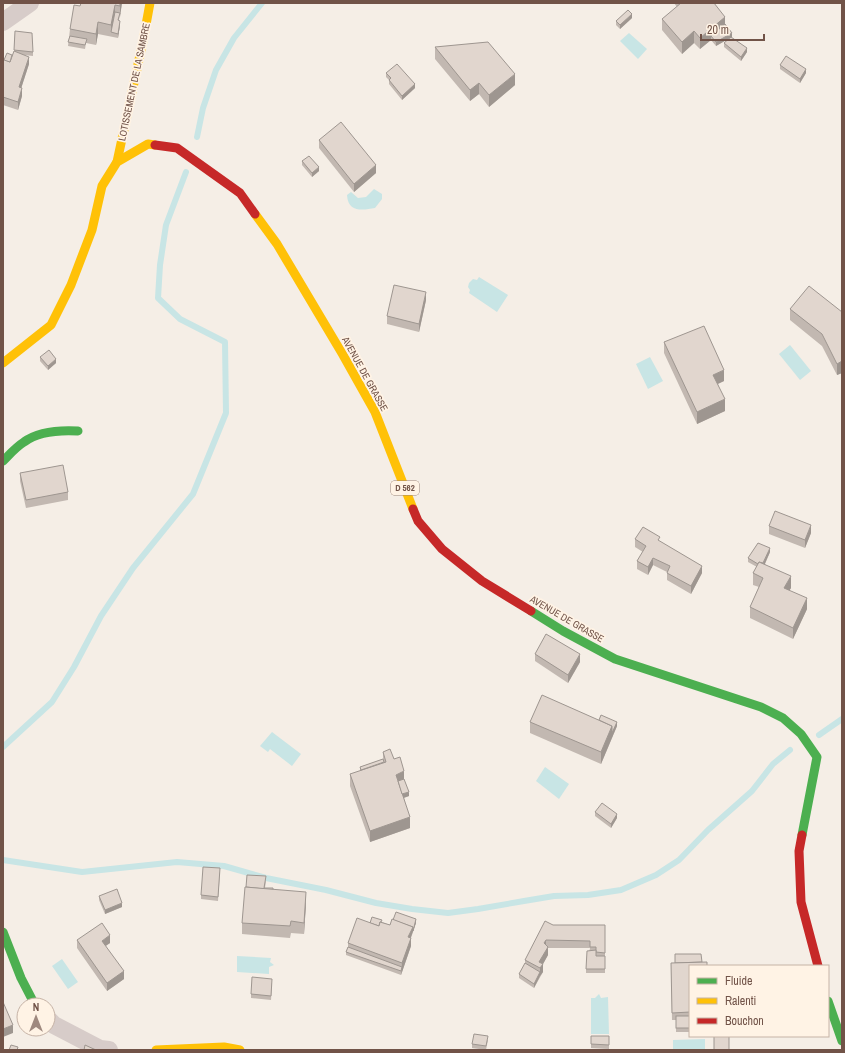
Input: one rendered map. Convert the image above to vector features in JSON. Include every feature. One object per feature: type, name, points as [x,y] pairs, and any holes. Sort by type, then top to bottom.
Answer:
[{"type":"main road","name":"LOTISSEMENT DE LA SAMBRE","points":[[117,162],[150,3]]},
{"type":"main road","name":"AVENUE DE GRASSE","points":[[3,363],[51,325],[70,285],[92,230],[102,186],[117,162],[148,144],[177,148],[240,193],[277,244],[375,412],[418,521],[442,549],[482,581],[563,631],[615,659],[761,707],[783,718],[801,734],[817,757],[799,851],[801,902],[818,965]]},
{"type":"main road","points":[[3,461],[27,439],[43,433],[64,430],[78,431]]},
{"type":"main road","points":[[3,932],[16,969],[30,997]]},
{"type":"main road","points":[[829,1004],[842,1041]]},
{"type":"main road","points":[[156,1050],[224,1047],[240,1050]]},
{"type":"street","points":[[3,22],[30,3]]},
{"type":"street","points":[[56,1026],[100,1049],[109,1050]]},
{"type":"water","points":[[629,33],[647,49],[638,59],[620,41]]},
{"type":"water","points":[[374,189],[382,194],[382,199],[375,208],[361,210],[353,208],[350,205],[347,195],[351,192],[358,198],[366,197]]},
{"type":"water","points":[[479,277],[508,295],[497,312],[469,293],[469,283],[473,279],[477,280]]},
{"type":"water","points":[[790,345],[811,371],[800,380],[779,354]]},
{"type":"water","points":[[650,357],[663,381],[648,389],[636,364]]},
{"type":"water","points":[[272,732],[301,754],[292,766],[270,749],[268,752],[260,746]]},
{"type":"water","points":[[545,767],[569,784],[559,799],[536,781]]},
{"type":"water","points":[[237,956],[271,958],[270,962],[274,965],[269,967],[269,974],[237,972]]},
{"type":"water","points":[[62,959],[78,982],[68,989],[52,966]]},
{"type":"water","points":[[599,994],[601,998],[608,997],[609,1034],[591,1034],[591,998],[595,998]]},
{"type":"water","points":[[705,1039],[705,1050],[673,1050],[673,1040]]},
{"type":"building","points":[[81,3],[120,3],[120,6],[115,5],[111,25],[98,22],[96,34],[70,29],[74,5],[80,6]]},
{"type":"building","points":[[681,3],[714,3],[725,17],[700,38],[694,31],[682,42],[662,19]]},
{"type":"building","points":[[628,10],[632,14],[620,25],[616,21]]},
{"type":"building","points":[[115,12],[120,13],[118,20],[120,21],[118,34],[111,32]]},
{"type":"building","points":[[725,24],[732,33],[716,42],[711,36]]},
{"type":"building","points":[[15,31],[32,33],[33,52],[14,50]]},
{"type":"building","points":[[70,36],[87,39],[85,45],[68,42]]},
{"type":"building","points":[[731,37],[747,48],[741,57],[724,43]]},
{"type":"building","points":[[488,42],[515,74],[489,95],[479,83],[470,90],[435,47]]},
{"type":"building","points":[[14,51],[29,57],[19,87],[22,88],[18,102],[3,97],[3,59],[10,62]]},
{"type":"building","points":[[7,53],[12,55],[10,62],[4,60]]},
{"type":"building","points":[[786,56],[806,69],[800,79],[780,65]]},
{"type":"building","points":[[397,64],[415,84],[402,96],[389,80],[391,78],[386,73]]},
{"type":"building","points":[[341,122],[376,165],[354,184],[319,140]]},
{"type":"building","points":[[309,156],[319,167],[312,173],[302,161]]},
{"type":"building","points":[[394,285],[426,292],[419,324],[387,316]]},
{"type":"building","points":[[809,286],[842,312],[842,361],[837,364],[822,334],[790,309]]},
{"type":"building","points":[[704,326],[724,370],[713,375],[725,399],[697,412],[664,342]]},
{"type":"building","points":[[49,350],[56,359],[48,366],[40,357]]},
{"type":"building","points":[[63,465],[68,492],[26,500],[20,473]]},
{"type":"building","points":[[775,511],[811,525],[805,540],[769,526]]},
{"type":"building","points":[[643,527],[660,537],[658,540],[702,566],[691,586],[667,573],[670,566],[653,558],[648,567],[637,561],[646,546],[635,539]]},
{"type":"building","points":[[758,543],[770,548],[763,563],[759,562],[758,564],[748,558]]},
{"type":"building","points":[[759,562],[791,576],[784,588],[807,598],[793,628],[750,607],[763,578],[753,573]]},
{"type":"building","points":[[546,634],[580,654],[568,675],[535,654]]},
{"type":"building","points":[[542,695],[612,726],[601,752],[530,722]]},
{"type":"building","points":[[601,715],[617,722],[612,733],[612,726],[599,720]]},
{"type":"building","points":[[390,749],[394,759],[400,757],[404,771],[396,775],[410,817],[370,831],[350,774],[386,762],[383,752]]},
{"type":"building","points":[[383,759],[384,762],[361,770],[360,767]]},
{"type":"building","points":[[404,779],[409,792],[402,794],[398,781]]},
{"type":"building","points":[[602,803],[617,814],[611,824],[595,812]]},
{"type":"building","points":[[203,867],[220,868],[218,897],[201,895]]},
{"type":"building","points":[[247,875],[266,876],[264,888],[273,888],[273,890],[246,887]]},
{"type":"building","points":[[245,887],[306,892],[304,923],[291,921],[290,926],[242,923]]},
{"type":"building","points":[[117,889],[122,903],[105,910],[99,896]]},
{"type":"building","points":[[396,912],[416,919],[413,931],[413,927],[393,920]]},
{"type":"building","points":[[372,917],[382,920],[379,926],[370,923]]},
{"type":"building","points":[[357,918],[379,926],[380,922],[390,925],[392,919],[413,927],[408,937],[411,938],[402,963],[348,943]]},
{"type":"building","points":[[545,921],[553,925],[605,925],[605,953],[596,952],[596,947],[590,947],[590,941],[546,940],[544,943],[548,947],[539,962],[543,964],[540,968],[525,960]]},
{"type":"building","points":[[102,923],[110,935],[102,941],[124,971],[107,983],[77,940]]},
{"type":"building","points":[[348,947],[402,967],[401,971],[346,952]]},
{"type":"building","points":[[596,950],[596,956],[605,956],[605,969],[586,969],[587,951]]},
{"type":"building","points":[[675,954],[701,954],[702,962],[675,963]]},
{"type":"building","points":[[707,962],[707,965],[689,965],[689,1012],[672,1013],[671,963]]},
{"type":"building","points":[[525,963],[540,972],[534,984],[519,974]]},
{"type":"building","points":[[252,977],[272,979],[271,996],[251,994]]},
{"type":"building","points":[[3,1002],[13,1025],[3,1029]]},
{"type":"building","points":[[676,1016],[689,1016],[689,1028],[676,1028]]},
{"type":"building","points":[[474,1034],[488,1036],[486,1046],[472,1044]]},
{"type":"building","points":[[591,1036],[609,1036],[609,1045],[591,1044]]},
{"type":"building","points":[[714,1037],[729,1037],[729,1050],[714,1050]]},
{"type":"building","points":[[11,1045],[18,1047],[17,1050],[9,1050]]},
{"type":"building","points":[[85,1045],[96,1050],[84,1050]]},
{"type":"waterway","points":[[197,137],[203,108],[216,70],[234,38],[262,3]]},
{"type":"waterway","points":[[3,747],[52,702],[74,667],[101,616],[133,568],[193,494],[226,413],[225,342],[180,319],[158,298],[160,265],[166,225],[186,172]]},
{"type":"waterway","points":[[819,735],[842,719]]},
{"type":"waterway","points":[[3,860],[82,872],[177,862],[224,866],[266,878],[326,890],[376,903],[448,913],[554,896],[588,895],[621,890],[656,875],[679,860],[708,830],[752,791],[773,764],[790,750]]},
{"type":"traffic: fast","points":[[3,461],[21,444],[30,438],[43,433],[78,431]]},
{"type":"traffic: fast","points":[[531,611],[563,631],[615,659],[761,707],[783,718],[801,734],[817,757],[802,835]]},
{"type":"traffic: fast","points":[[3,932],[21,978],[31,997]]},
{"type":"traffic: fast","points":[[829,1004],[842,1041]]},
{"type":"traffic: slow","points":[[117,162],[150,3]]},
{"type":"traffic: slow","points":[[3,363],[51,325],[71,285],[92,230],[102,186],[117,162],[148,144],[155,145]]},
{"type":"traffic: slow","points":[[255,214],[277,244],[375,412],[413,509]]},
{"type":"traffic: slow","points":[[156,1050],[224,1047],[240,1050]]},
{"type":"traffic: jam","points":[[155,145],[177,148],[240,193],[255,214]]},
{"type":"traffic: jam","points":[[413,509],[418,521],[442,549],[482,581],[531,611]]},
{"type":"traffic: jam","points":[[802,835],[799,851],[801,902],[818,965]]}]
